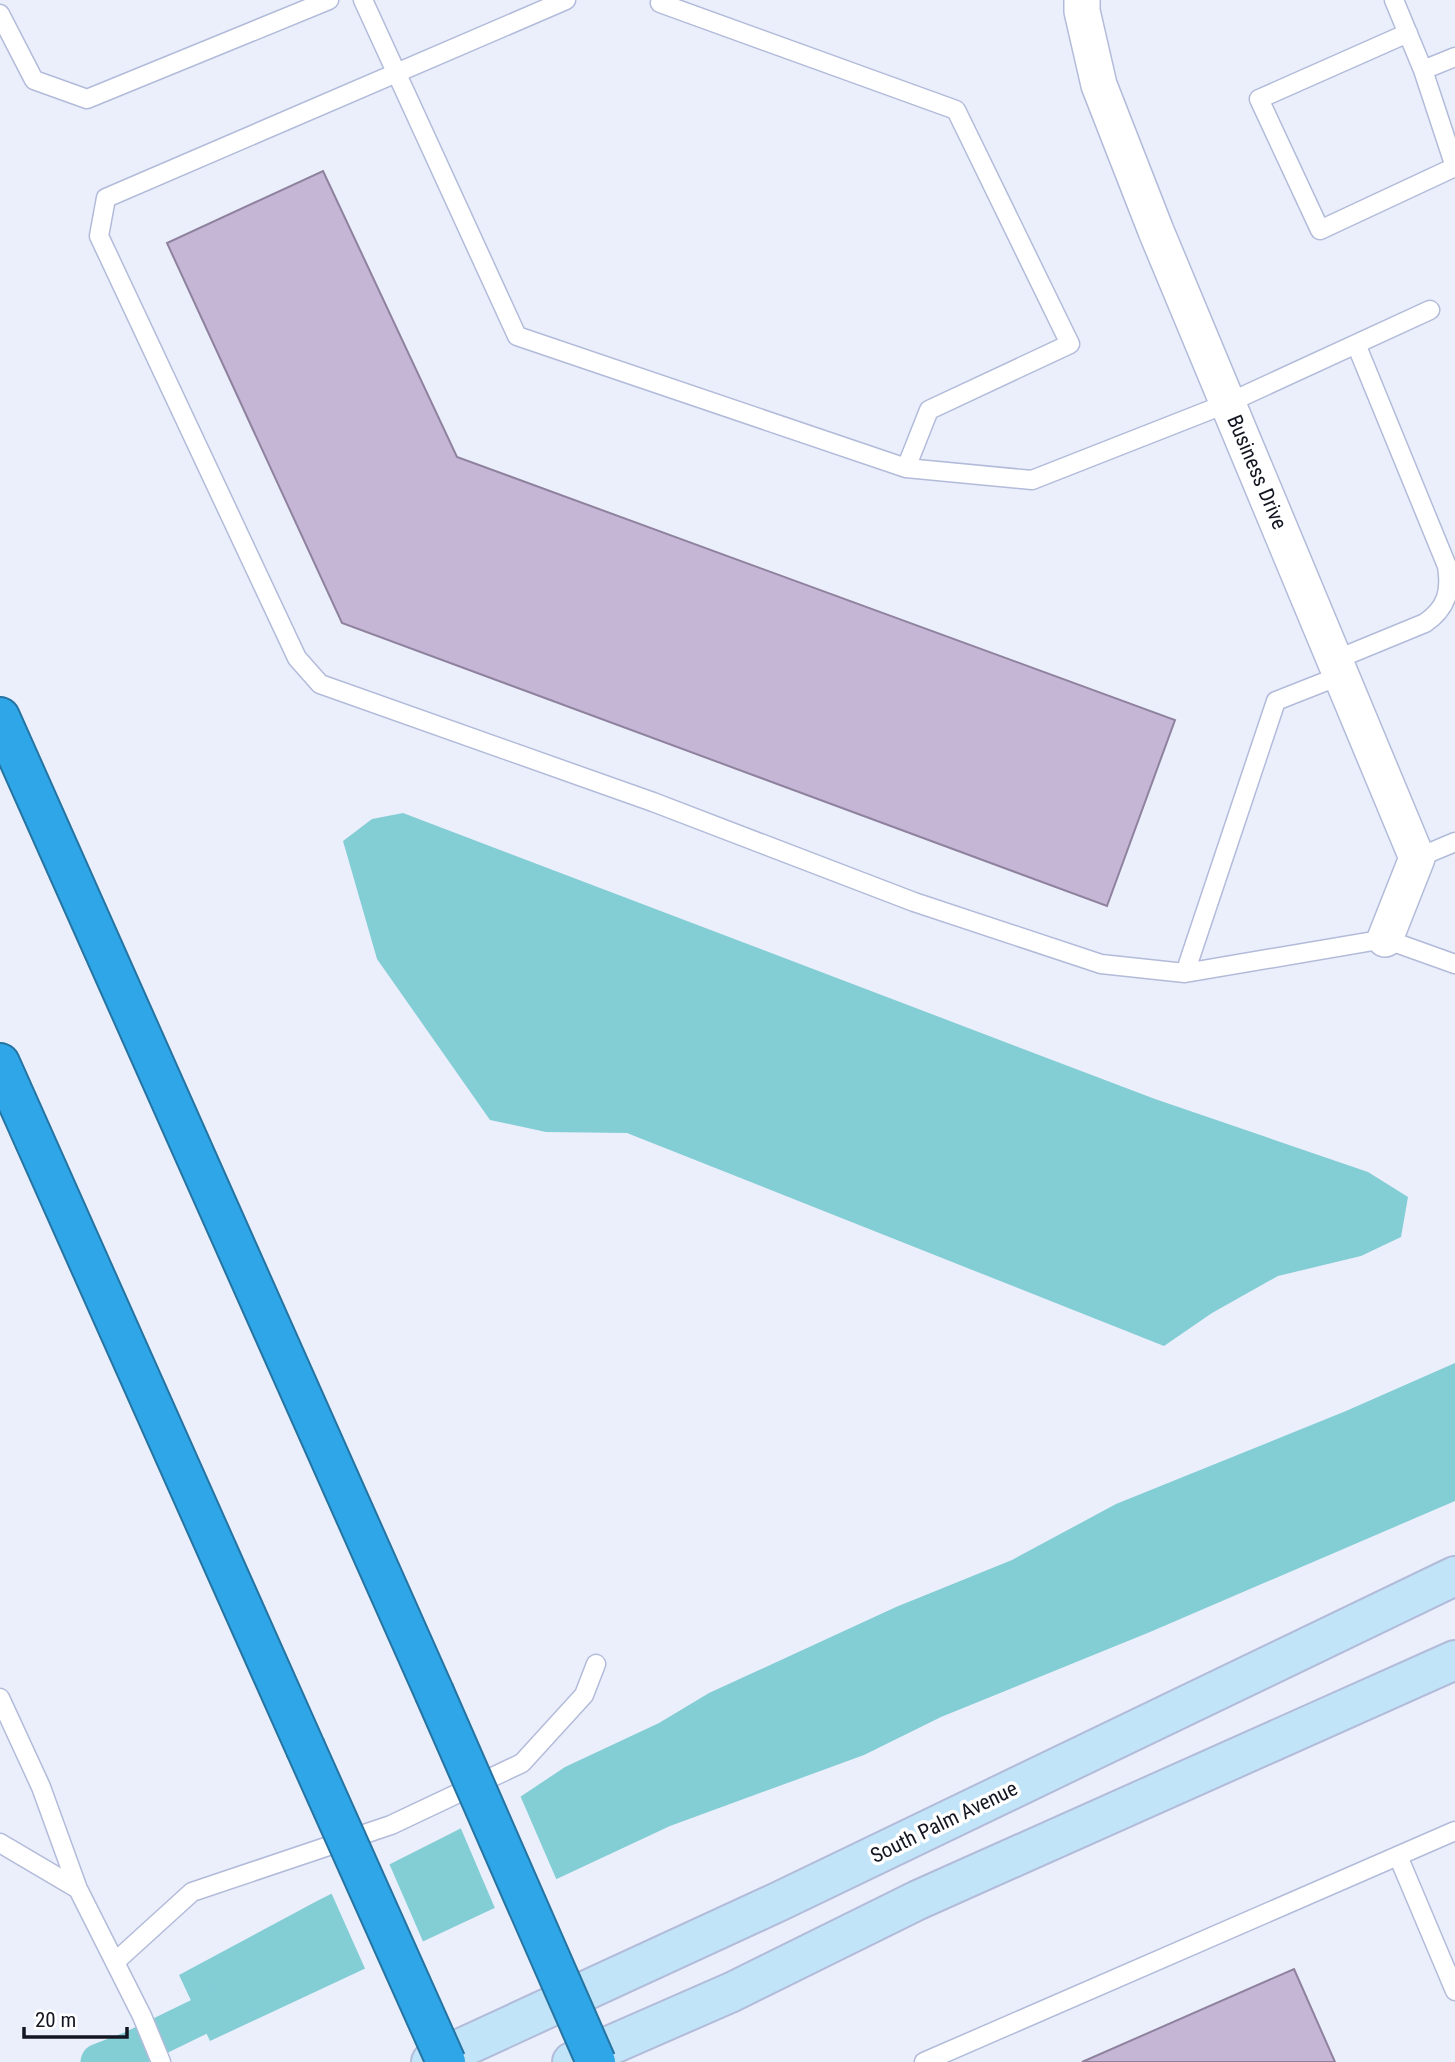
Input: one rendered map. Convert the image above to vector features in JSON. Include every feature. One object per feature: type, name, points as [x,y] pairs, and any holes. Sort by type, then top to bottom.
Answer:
[{"type":"highway","points":[[0,717],[596,2062]]},
{"type":"highway","points":[[0,1063],[446,2062]]},
{"type":"main road","name":"South Palm Avenue","points":[[430,2062],[793,1895],[1455,1576]]},
{"type":"main road","points":[[572,2062],[732,1992],[918,1900],[1455,1660]]},
{"type":"street","name":"Business Drive","points":[[1082,0],[1082,11],[1099,85],[1156,231],[1417,858]]},
{"type":"street","points":[[1385,939],[1417,858]]},
{"type":"lane","points":[[0,14],[34,80],[87,99],[329,0]]},
{"type":"lane","points":[[363,0],[517,336],[906,468],[1032,480],[1228,403],[1430,310]]},
{"type":"lane","points":[[566,0],[106,198],[99,236],[297,658],[320,684],[653,802],[914,902],[1101,964],[1185,973],[1385,939],[1455,964]]},
{"type":"lane","points":[[1394,0],[1408,33],[1423,70],[1455,167],[1320,230],[1259,99],[1408,33]]},
{"type":"lane","points":[[658,1],[956,110],[1070,344],[929,410],[906,468]]},
{"type":"lane","points":[[1423,70],[1455,57]]},
{"type":"lane","points":[[1185,973],[1276,701],[1426,623],[1438,614],[1448,598],[1450,582],[1447,566],[1356,344]]},
{"type":"lane","points":[[1417,858],[1455,842]]},
{"type":"lane","points":[[115,1962],[192,1892],[391,1825],[522,1763],[584,1696],[596,1664]]},
{"type":"lane","points":[[0,1698],[41,1787],[78,1889],[142,2017],[161,2062]]},
{"type":"lane","points":[[924,2062],[1455,1832]]},
{"type":"lane","points":[[0,1843],[78,1889]]},
{"type":"lane","points":[[1398,1856],[1455,1991]]},
{"type":"water","points":[[403,813],[1155,1099],[1368,1172],[1408,1197],[1401,1237],[1361,1256],[1278,1276],[1212,1313],[1164,1346],[627,1133],[546,1132],[490,1120],[377,959],[343,841],[372,819]]},
{"type":"water","points":[[1455,1363],[1455,1501],[1150,1632],[941,1717],[864,1755],[670,1826],[210,2041],[179,1975],[317,1901],[511,1803],[565,1767],[659,1723],[709,1693],[896,1607],[1012,1560],[1116,1504],[1346,1411]]},
{"type":"pier","points":[[519,1793],[558,1883],[497,1913],[459,1824]]},
{"type":"pier","points":[[388,1861],[425,1946],[367,1973],[330,1890]]},
{"type":"building","points":[[323,171],[457,457],[1175,720],[1107,906],[342,623],[167,243]]},
{"type":"building","points":[[1294,1969],[1335,2062],[1082,2062]]},
{"type":"waterway","points":[[99,2062],[133,2049],[244,1995]]}]
